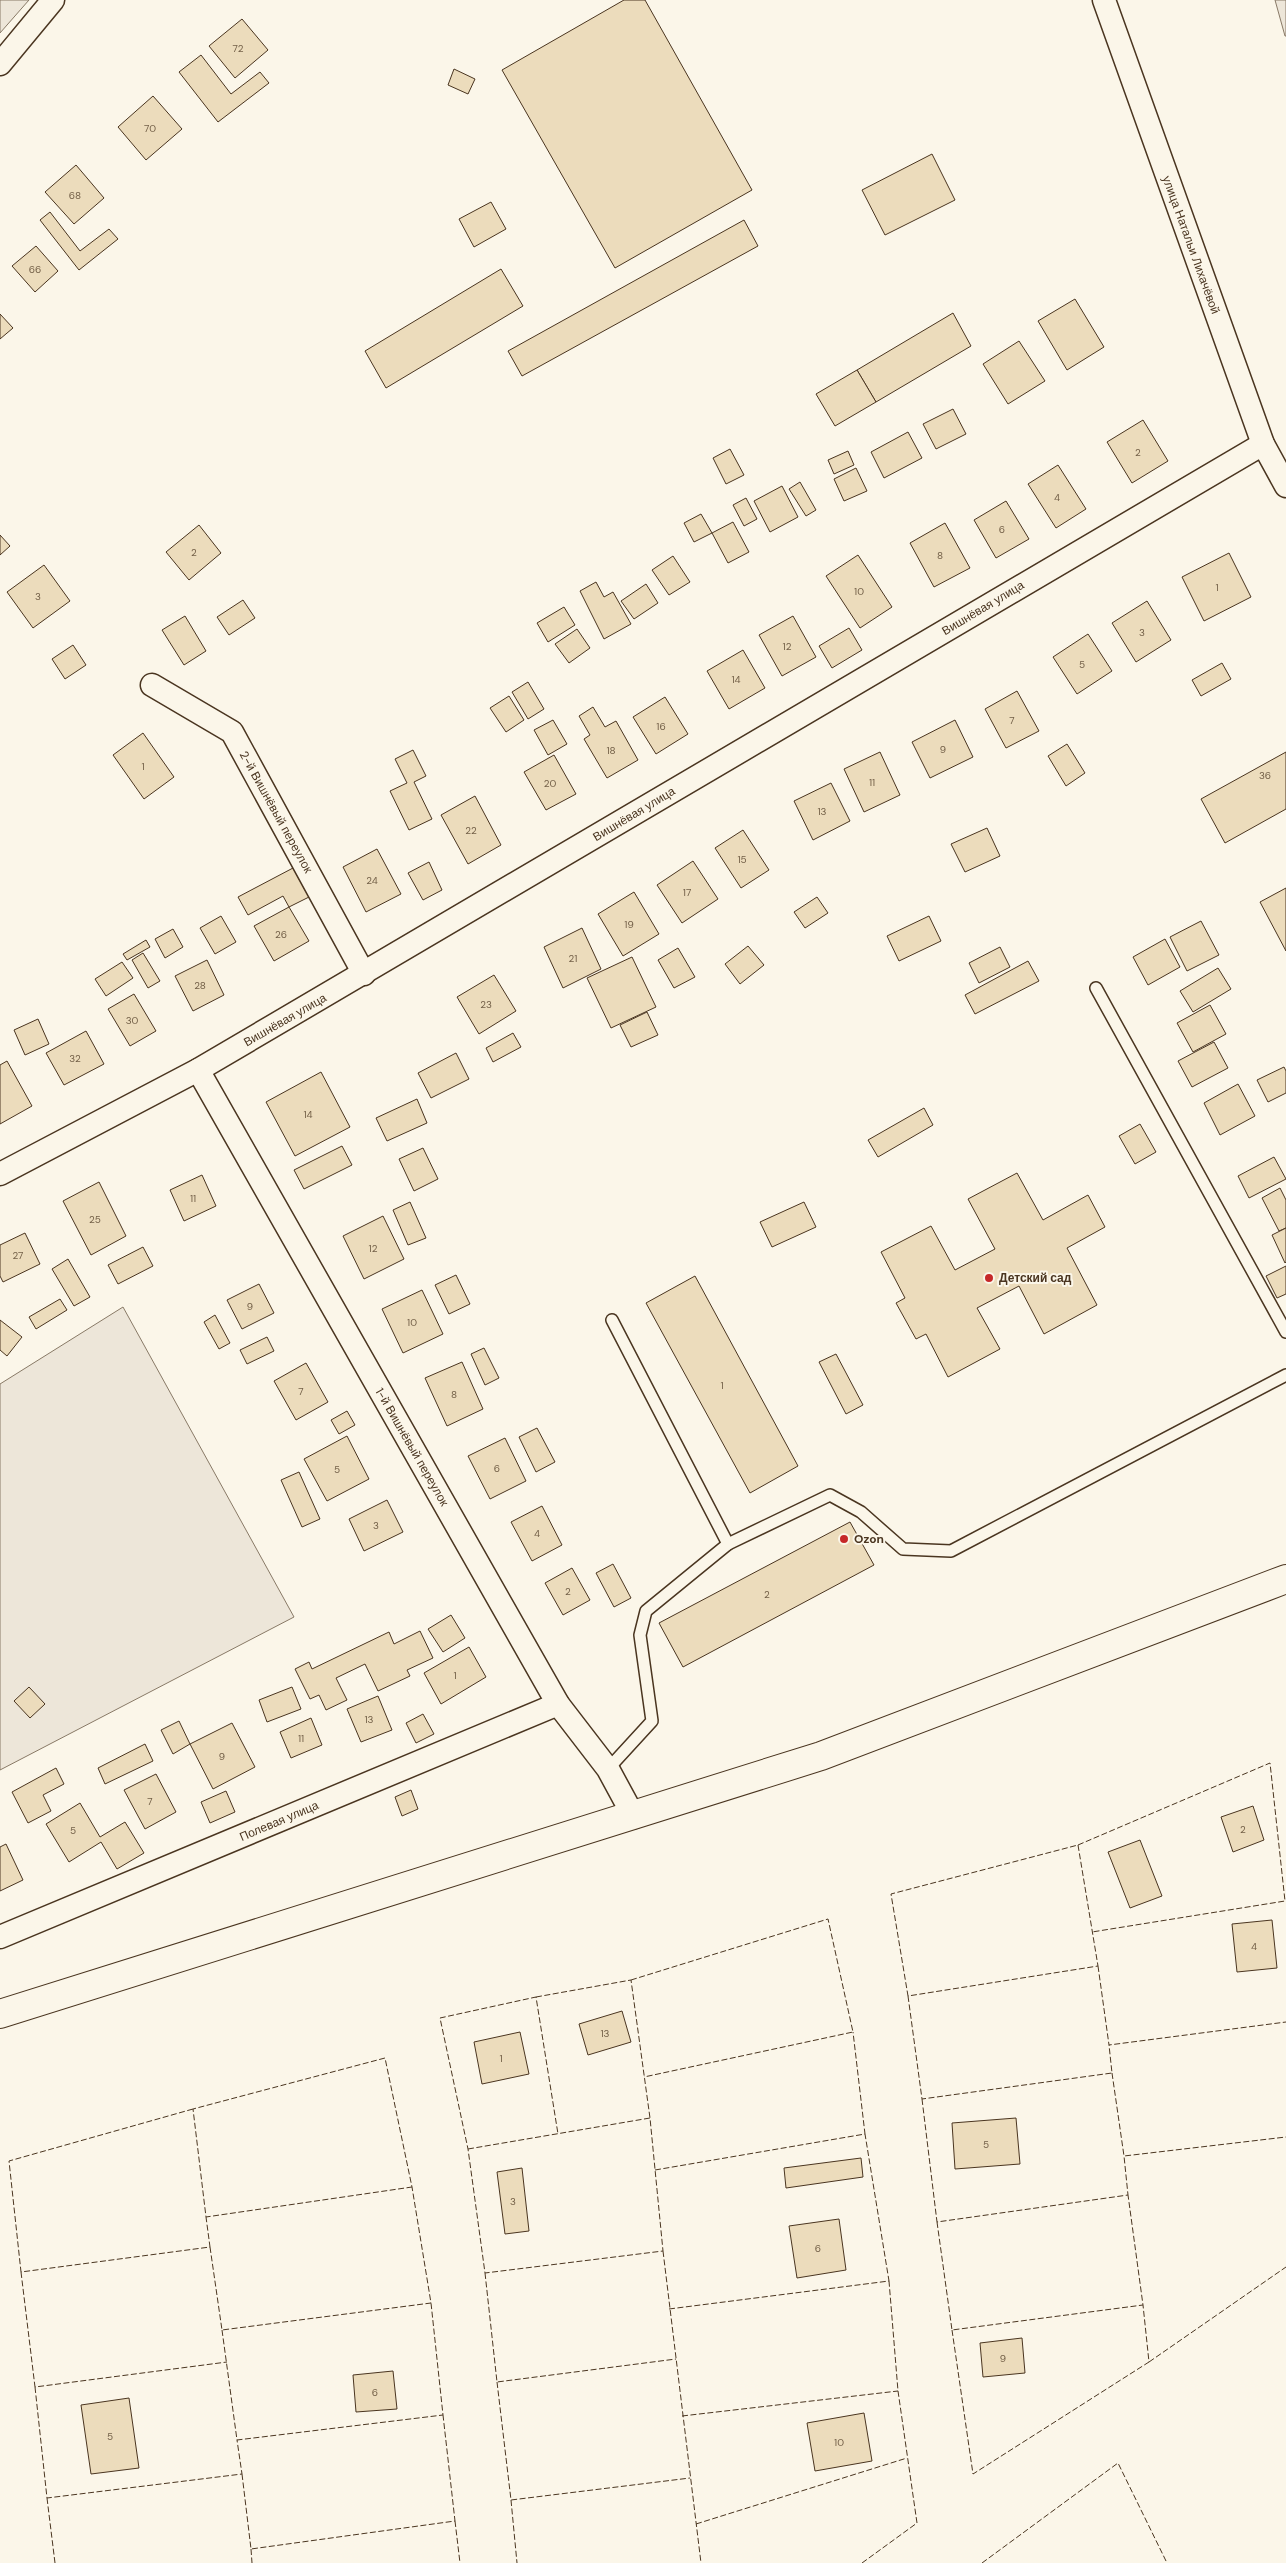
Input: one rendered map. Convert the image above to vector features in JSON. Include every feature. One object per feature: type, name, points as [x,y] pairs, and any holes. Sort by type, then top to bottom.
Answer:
[{"type":"street","points":[[0,64],[53,0]]},
{"type":"street","name":"улица Натальи Лихачёвой","points":[[1104,0],[1262,444],[1286,486]]},
{"type":"street","name":"Вишнёвая улица","points":[[0,1174],[198,1070],[364,974],[1262,444]]},
{"type":"street","name":"2-й Вишнёвый переулок","points":[[152,685],[232,732],[364,974]]},
{"type":"street","name":"1-й Вишнёвый переулок","points":[[198,1070],[558,1704],[608,1769],[634,1817]]},
{"type":"street","points":[[0,2014],[634,1817],[821,1756],[1286,1579]]},
{"type":"street","name":"Полевая улица","points":[[0,1938],[558,1704]]},
{"type":"lane","points":[[1096,988],[1286,1332]]},
{"type":"lane","points":[[612,1320],[728,1544]]},
{"type":"lane","points":[[608,1769],[652,1721],[640,1635],[646,1611],[728,1544],[830,1494],[861,1512],[903,1549],[951,1551],[1286,1376]]},
{"type":"shaded area","points":[[0,0],[29,0],[0,33]]},
{"type":"shaded area","points":[[1275,0],[1286,0],[1286,36],[1285,36]]},
{"type":"shaded area","points":[[123,1307],[294,1617],[0,1770],[0,1384]]},
{"type":"building","points":[[624,0],[645,0],[752,190],[615,268],[502,70]]},
{"type":"building","points":[[242,19],[268,50],[235,78],[209,46]]},
{"type":"building","points":[[201,55],[231,94],[260,72],[269,83],[218,122],[179,72]]},
{"type":"building","points":[[454,69],[475,79],[468,94],[448,85]]},
{"type":"building","points":[[153,96],[182,129],[146,160],[118,127]]},
{"type":"building","points":[[932,154],[955,200],[885,235],[862,190]]},
{"type":"building","points":[[76,165],[104,198],[74,224],[45,192]]},
{"type":"building","points":[[491,202],[506,229],[474,247],[459,219]]},
{"type":"building","points":[[50,212],[80,251],[109,229],[118,239],[79,270],[40,220]]},
{"type":"building","points":[[744,220],[758,246],[522,376],[508,351]]},
{"type":"building","points":[[36,246],[58,271],[35,292],[12,266]]},
{"type":"building","points":[[501,269],[523,306],[386,388],[365,351]]},
{"type":"building","points":[[1075,299],[1104,347],[1067,370],[1038,321]]},
{"type":"building","points":[[953,313],[971,346],[876,402],[857,370]]},
{"type":"building","points":[[0,314],[13,328],[0,339]]},
{"type":"building","points":[[1019,341],[1045,381],[1008,404],[983,364]]},
{"type":"building","points":[[857,370],[876,402],[835,426],[816,394]]},
{"type":"building","points":[[953,409],[966,434],[936,449],[923,424]]},
{"type":"building","points":[[1143,420],[1168,461],[1132,483],[1107,442]]},
{"type":"building","points":[[908,432],[922,458],[884,478],[871,452]]},
{"type":"building","points":[[730,449],[744,475],[726,484],[713,458]]},
{"type":"building","points":[[848,451],[854,465],[834,474],[828,460]]},
{"type":"building","points":[[1058,465],[1086,509],[1056,528],[1028,484]]},
{"type":"building","points":[[856,468],[867,491],[844,501],[834,479]]},
{"type":"building","points":[[800,482],[816,510],[806,516],[789,489]]},
{"type":"building","points":[[782,486],[798,517],[770,532],[754,501]]},
{"type":"building","points":[[746,498],[757,519],[744,526],[733,505]]},
{"type":"building","points":[[1006,501],[1029,539],[996,558],[974,520]]},
{"type":"building","points":[[701,514],[712,533],[694,542],[684,523]]},
{"type":"building","points":[[733,522],[749,552],[728,563],[712,533]]},
{"type":"building","points":[[945,523],[970,568],[934,587],[910,543]]},
{"type":"building","points":[[199,525],[221,553],[189,580],[166,552]]},
{"type":"building","points":[[0,535],[10,546],[0,555]]},
{"type":"building","points":[[1229,553],[1251,597],[1204,621],[1182,577]]},
{"type":"building","points":[[858,555],[892,607],[860,628],[826,576]]},
{"type":"building","points":[[673,556],[690,582],[669,595],[652,570]]},
{"type":"building","points":[[44,565],[70,601],[33,628],[7,592]]},
{"type":"building","points":[[596,582],[604,597],[613,592],[631,624],[604,639],[580,591]]},
{"type":"building","points":[[646,584],[658,603],[634,619],[621,601]]},
{"type":"building","points":[[243,600],[255,618],[229,635],[217,617]]},
{"type":"building","points":[[1147,601],[1171,640],[1136,662],[1112,623]]},
{"type":"building","points":[[564,607],[575,625],[548,642],[537,623]]},
{"type":"building","points":[[185,616],[206,651],[184,665],[162,630]]},
{"type":"building","points":[[793,616],[816,657],[782,676],[759,635]]},
{"type":"building","points":[[849,628],[862,650],[832,668],[819,646]]},
{"type":"building","points":[[577,629],[590,648],[569,663],[555,644]]},
{"type":"building","points":[[1088,634],[1112,671],[1077,694],[1053,657]]},
{"type":"building","points":[[73,645],[86,665],[65,679],[52,659]]},
{"type":"building","points":[[743,650],[765,688],[729,709],[707,671]]},
{"type":"building","points":[[1222,663],[1231,679],[1201,696],[1192,680]]},
{"type":"building","points":[[528,682],[544,709],[528,719],[512,692]]},
{"type":"building","points":[[1017,691],[1039,731],[1006,748],[985,709]]},
{"type":"building","points":[[509,696],[524,720],[506,732],[490,708]]},
{"type":"building","points":[[665,697],[688,734],[656,754],[633,717]]},
{"type":"building","points":[[593,707],[605,727],[616,721],[638,760],[607,778],[584,739],[590,735],[579,716]]},
{"type":"building","points":[[553,720],[567,744],[548,755],[534,730]]},
{"type":"building","points":[[955,720],[973,757],[930,778],[912,742]]},
{"type":"building","points":[[143,733],[174,777],[144,799],[113,755]]},
{"type":"building","points":[[1067,744],[1085,773],[1066,786],[1048,756]]},
{"type":"building","points":[[413,750],[426,776],[414,782],[432,819],[409,830],[390,791],[407,783],[395,759]]},
{"type":"building","points":[[880,752],[900,795],[864,812],[844,769]]},
{"type":"building","points":[[1286,752],[1286,809],[1225,843],[1201,799]]},
{"type":"building","points":[[554,755],[576,794],[546,810],[524,772]]},
{"type":"building","points":[[831,783],[850,821],[813,840],[794,801]]},
{"type":"building","points":[[475,796],[501,845],[468,864],[441,815]]},
{"type":"building","points":[[987,828],[1000,856],[965,872],[951,844]]},
{"type":"building","points":[[743,830],[769,870],[741,888],[715,848]]},
{"type":"building","points":[[377,849],[401,894],[366,912],[343,867]]},
{"type":"building","points":[[693,861],[718,899],[682,923],[657,885]]},
{"type":"building","points":[[429,862],[442,890],[423,900],[408,873]]},
{"type":"building","points":[[293,868],[309,897],[289,907],[283,896],[248,915],[238,897]]},
{"type":"building","points":[[1286,888],[1286,951],[1260,902]]},
{"type":"building","points":[[634,892],[659,934],[623,956],[598,914]]},
{"type":"building","points":[[817,897],[828,913],[805,928],[794,912]]},
{"type":"building","points":[[289,907],[309,941],[274,961],[254,926]]},
{"type":"building","points":[[221,916],[236,942],[215,954],[200,928]]},
{"type":"building","points":[[929,916],[941,941],[899,961],[887,936]]},
{"type":"building","points":[[1201,921],[1219,955],[1187,971],[1170,937]]},
{"type":"building","points":[[582,928],[601,969],[563,988],[544,947]]},
{"type":"building","points":[[173,929],[183,947],[165,958],[155,939]]},
{"type":"building","points":[[1165,939],[1180,967],[1148,985],[1133,957]]},
{"type":"building","points":[[146,940],[150,947],[127,960],[123,954]]},
{"type":"building","points":[[748,946],[764,965],[740,984],[725,964]]},
{"type":"building","points":[[1000,947],[1010,967],[979,983],[969,963]]},
{"type":"building","points":[[678,948],[695,977],[674,988],[658,960]]},
{"type":"building","points":[[143,953],[160,981],[148,988],[132,960]]},
{"type":"building","points":[[632,957],[656,1007],[611,1028],[587,978]]},
{"type":"building","points":[[207,960],[224,995],[193,1011],[175,976]]},
{"type":"building","points":[[1028,961],[1039,981],[975,1014],[965,995]]},
{"type":"building","points":[[122,962],[133,978],[106,996],[95,979]]},
{"type":"building","points":[[1218,968],[1231,989],[1193,1012],[1180,991]]},
{"type":"building","points":[[494,975],[516,1011],[479,1034],[457,997]]},
{"type":"building","points":[[134,994],[156,1031],[130,1046],[108,1009]]},
{"type":"building","points":[[1210,1005],[1226,1034],[1193,1052],[1177,1023]]},
{"type":"building","points":[[647,1012],[658,1035],[631,1047],[620,1025]]},
{"type":"building","points":[[38,1019],[49,1044],[25,1055],[14,1030]]},
{"type":"building","points":[[86,1031],[104,1064],[64,1085],[46,1053]]},
{"type":"building","points":[[513,1033],[521,1047],[493,1062],[486,1048]]},
{"type":"building","points":[[1214,1042],[1228,1068],[1192,1087],[1178,1061]]},
{"type":"building","points":[[456,1053],[469,1079],[431,1098],[418,1073]]},
{"type":"building","points":[[7,1061],[32,1106],[0,1124],[0,1065]]},
{"type":"building","points":[[1284,1067],[1286,1071],[1286,1093],[1268,1102],[1257,1080]]},
{"type":"building","points":[[321,1072],[350,1127],[295,1156],[266,1102]]},
{"type":"building","points":[[1238,1084],[1255,1116],[1220,1135],[1204,1103]]},
{"type":"building","points":[[417,1099],[427,1123],[387,1141],[376,1118]]},
{"type":"building","points":[[924,1108],[933,1125],[878,1157],[868,1140]]},
{"type":"building","points":[[1140,1124],[1156,1152],[1135,1164],[1119,1136]]},
{"type":"building","points":[[342,1146],[352,1165],[304,1189],[294,1170]]},
{"type":"building","points":[[423,1148],[438,1179],[414,1191],[399,1159]]},
{"type":"building","points":[[1274,1157],[1286,1179],[1249,1198],[1238,1176]]},
{"type":"building","name":"Детский сад","points":[[1017,1173],[1043,1220],[1088,1195],[1105,1227],[1067,1248],[1097,1305],[1044,1334],[1019,1286],[977,1308],[1000,1349],[948,1377],[926,1334],[916,1339],[896,1303],[905,1298],[881,1252],[931,1226],[955,1270],[995,1249],[968,1199]]},
{"type":"building","points":[[202,1175],[216,1206],[184,1221],[170,1190]]},
{"type":"building","points":[[99,1182],[126,1236],[91,1255],[63,1201]]},
{"type":"building","points":[[1280,1188],[1286,1200],[1286,1228],[1279,1231],[1262,1198]]},
{"type":"building","points":[[410,1202],[426,1238],[408,1245],[393,1210]]},
{"type":"building","points":[[804,1202],[816,1227],[772,1247],[760,1222]]},
{"type":"building","points":[[383,1216],[404,1259],[364,1279],[343,1236]]},
{"type":"building","points":[[1286,1228],[1286,1262],[1285,1263],[1272,1235]]},
{"type":"building","points":[[25,1233],[40,1264],[3,1282],[0,1276],[0,1245]]},
{"type":"building","points":[[143,1247],[153,1266],[118,1284],[108,1265]]},
{"type":"building","points":[[68,1259],[90,1297],[74,1306],[52,1269]]},
{"type":"building","points":[[1286,1266],[1286,1294],[1277,1298],[1266,1276]]},
{"type":"building","points":[[456,1275],[470,1304],[449,1314],[435,1285]]},
{"type":"building","points":[[695,1276],[798,1466],[750,1493],[646,1303]]},
{"type":"building","points":[[259,1284],[274,1313],[242,1329],[227,1300]]},
{"type":"building","points":[[422,1290],[443,1334],[403,1353],[382,1309]]},
{"type":"building","points":[[60,1299],[67,1310],[36,1329],[29,1317]]},
{"type":"building","points":[[215,1315],[230,1343],[219,1349],[204,1322]]},
{"type":"building","points":[[0,1320],[22,1337],[7,1356],[0,1350]]},
{"type":"building","points":[[267,1337],[274,1351],[247,1364],[240,1350]]},
{"type":"building","points":[[484,1348],[499,1378],[485,1385],[471,1354]]},
{"type":"building","points":[[836,1354],[863,1405],[846,1414],[819,1362]]},
{"type":"building","points":[[462,1362],[483,1409],[447,1426],[425,1378]]},
{"type":"building","points":[[306,1363],[328,1402],[296,1420],[274,1381]]},
{"type":"building","points":[[347,1411],[355,1425],[339,1434],[331,1420]]},
{"type":"building","points":[[537,1428],[555,1462],[536,1472],[519,1437]]},
{"type":"building","points":[[347,1436],[369,1479],[327,1501],[304,1459]]},
{"type":"building","points":[[505,1438],[526,1481],[490,1499],[468,1456]]},
{"type":"building","points":[[299,1472],[320,1519],[302,1527],[281,1480]]},
{"type":"building","points":[[387,1500],[403,1532],[364,1551],[349,1519]]},
{"type":"building","points":[[542,1506],[562,1545],[532,1561],[511,1522]]},
{"type":"building","points":[[850,1522],[874,1565],[683,1667],[659,1623]]},
{"type":"building","points":[[613,1564],[631,1598],[614,1607],[596,1573]]},
{"type":"building","points":[[572,1568],[590,1600],[563,1615],[545,1583]]},
{"type":"building","points":[[451,1615],[465,1638],[443,1652],[428,1629]]},
{"type":"building","points":[[420,1631],[433,1658],[407,1670],[410,1676],[378,1691],[365,1664],[336,1678],[347,1700],[326,1710],[319,1695],[310,1699],[295,1669],[309,1662],[312,1669],[389,1632],[394,1644]]},
{"type":"building","points":[[469,1647],[486,1677],[441,1704],[424,1673]]},
{"type":"building","points":[[29,1687],[45,1704],[30,1718],[14,1701]]},
{"type":"building","points":[[292,1687],[301,1709],[267,1722],[259,1700]]},
{"type":"building","points":[[378,1696],[392,1730],[361,1742],[347,1709]]},
{"type":"building","points":[[423,1714],[434,1734],[416,1743],[406,1723]]},
{"type":"building","points":[[311,1718],[322,1745],[291,1758],[280,1732]]},
{"type":"building","points":[[179,1721],[190,1744],[173,1754],[161,1730]]},
{"type":"building","points":[[232,1723],[255,1767],[213,1789],[190,1744]]},
{"type":"building","points":[[145,1744],[153,1761],[105,1784],[98,1768]]},
{"type":"building","points":[[56,1768],[64,1784],[43,1795],[51,1811],[28,1823],[12,1792]]},
{"type":"building","points":[[156,1774],[176,1812],[145,1829],[124,1790]]},
{"type":"building","points":[[411,1790],[418,1809],[402,1816],[395,1797]]},
{"type":"building","points":[[226,1791],[235,1812],[210,1823],[201,1802]]},
{"type":"building","points":[[80,1803],[100,1837],[125,1822],[144,1853],[117,1869],[101,1842],[69,1862],[46,1824]]},
{"type":"building","points":[[1253,1806],[1264,1840],[1233,1852],[1221,1817]]},
{"type":"building","points":[[1140,1840],[1162,1896],[1130,1908],[1108,1852]]},
{"type":"building","points":[[6,1844],[23,1880],[0,1891],[0,1847]]},
{"type":"building","points":[[1272,1920],[1277,1968],[1237,1972],[1232,1924]]},
{"type":"building","points":[[622,2011],[631,2042],[588,2055],[579,2024]]},
{"type":"building","points":[[520,2032],[529,2074],[482,2084],[474,2042]]},
{"type":"building","points":[[1016,2118],[1020,2164],[955,2169],[952,2123]]},
{"type":"building","points":[[861,2158],[863,2177],[786,2188],[784,2168]]},
{"type":"building","points":[[522,2168],[529,2231],[505,2234],[497,2172]]},
{"type":"building","points":[[839,2219],[846,2270],[797,2278],[789,2226]]},
{"type":"building","points":[[1022,2338],[1025,2373],[983,2377],[980,2343]]},
{"type":"building","points":[[393,2371],[397,2409],[356,2412],[353,2375]]},
{"type":"building","points":[[129,2398],[139,2468],[91,2474],[81,2405]]},
{"type":"building","points":[[864,2413],[872,2461],[815,2471],[807,2423]]},
{"type":"fence","points":[[1078,1845],[1270,1763],[1285,1901],[1092,1932]]},
{"type":"fence","points":[[1078,1845],[1098,1966],[908,1996],[891,1894],[1078,1845]]},
{"type":"fence","points":[[631,1980],[828,1919],[853,2032],[644,2077]]},
{"type":"fence","points":[[1098,1966],[1109,2045],[1286,2022]]},
{"type":"fence","points":[[536,1997],[631,1980],[650,2118]]},
{"type":"fence","points":[[908,1996],[922,2099],[1112,2073],[1109,2045]]},
{"type":"fence","points":[[468,2149],[650,2118],[663,2251],[485,2273],[468,2149],[440,2018],[536,1997],[558,2134]]},
{"type":"fence","points":[[655,2170],[865,2134],[853,2032]]},
{"type":"fence","points":[[210,2247],[222,2330],[431,2303],[412,2187],[385,2058],[193,2109],[206,2217],[412,2187]]},
{"type":"fence","points":[[1112,2073],[1124,2156],[1286,2137]]},
{"type":"fence","points":[[922,2099],[937,2222],[1128,2195],[1124,2156]]},
{"type":"fence","points":[[193,2109],[9,2161],[21,2272],[210,2247],[206,2217]]},
{"type":"fence","points":[[669,2309],[889,2281],[865,2134]]},
{"type":"fence","points":[[937,2222],[952,2330],[1143,2305],[1128,2195]]},
{"type":"fence","points":[[663,2251],[701,2563]]},
{"type":"fence","points":[[1149,2362],[1286,2267]]},
{"type":"fence","points":[[21,2272],[35,2387],[227,2362]]},
{"type":"fence","points":[[485,2273],[497,2382],[676,2359]]},
{"type":"fence","points":[[862,2563],[917,2523],[898,2391],[889,2281]]},
{"type":"fence","points":[[222,2330],[237,2440],[443,2415],[431,2303]]},
{"type":"fence","points":[[952,2330],[973,2474],[1149,2362],[1143,2305]]},
{"type":"fence","points":[[497,2382],[511,2500],[690,2478]]},
{"type":"fence","points":[[35,2387],[47,2498],[242,2474],[237,2440]]},
{"type":"fence","points":[[682,2416],[898,2391]]},
{"type":"fence","points":[[242,2474],[251,2549],[455,2521],[443,2415]]},
{"type":"fence","points":[[696,2524],[907,2458]]},
{"type":"fence","points":[[982,2563],[1118,2463],[1167,2563]]},
{"type":"fence","points":[[47,2498],[55,2563]]},
{"type":"fence","points":[[511,2500],[517,2563]]},
{"type":"fence","points":[[455,2521],[460,2563]]},
{"type":"fence","points":[[251,2549],[252,2563]]},
{"type":"place","name":"Детский сад","points":[[989,1278]]},
{"type":"place","name":"Ozon","points":[[844,1539]]}]
